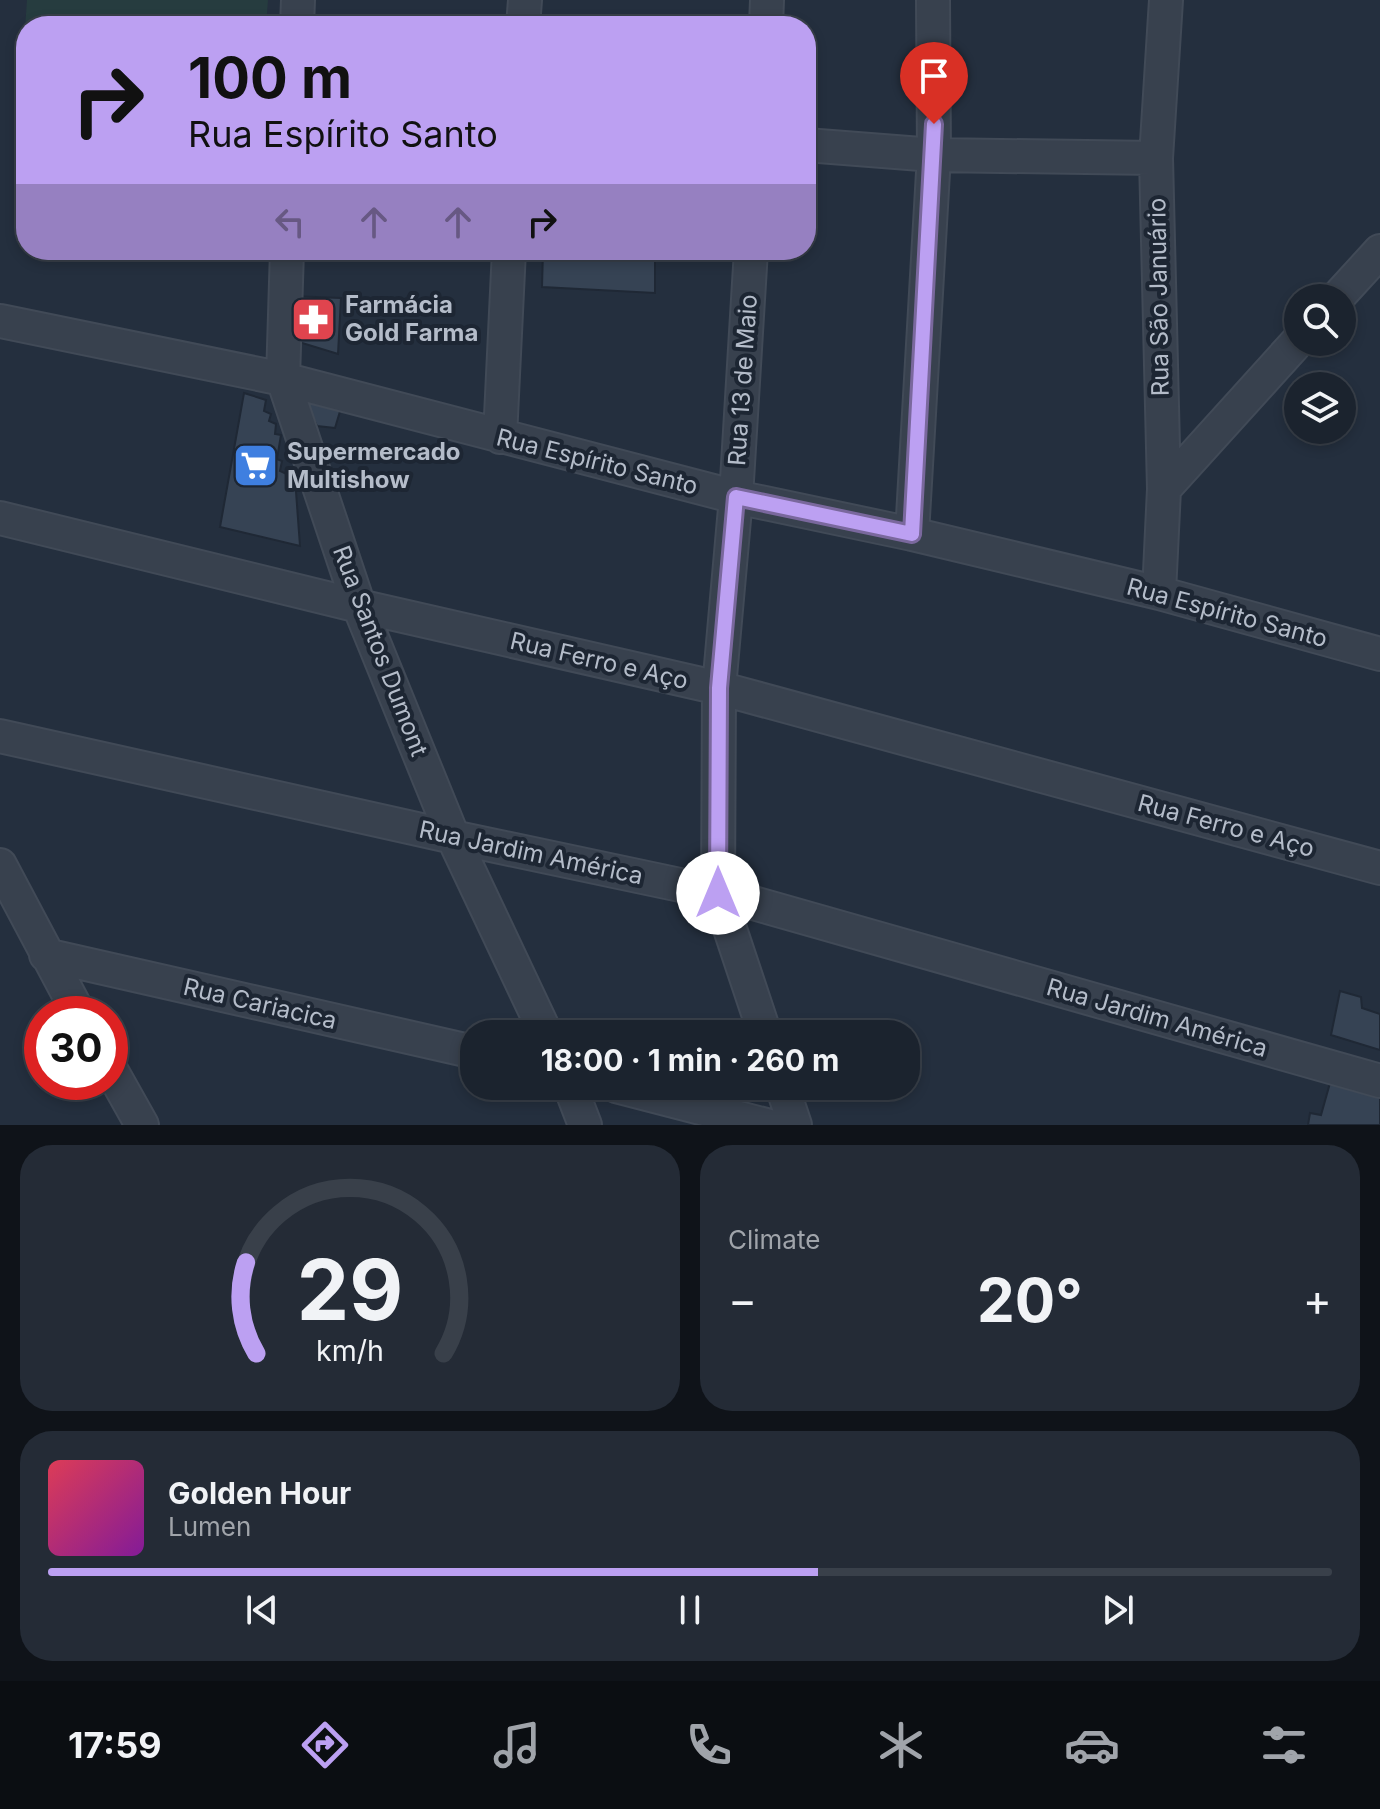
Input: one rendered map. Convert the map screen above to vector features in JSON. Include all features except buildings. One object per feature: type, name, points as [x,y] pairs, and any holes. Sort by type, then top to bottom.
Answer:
[{"type":"street","points":[[912,534],[934,155],[933,0]]},
{"type":"street","name":"Rua São Januário","points":[[1159,593],[1164,489],[1156,158],[1166,0]]},
{"type":"street","points":[[816,146],[934,155],[1156,158]]},
{"type":"street","points":[[1350,284],[1380,251]]},
{"type":"street","name":"Rua Santos Dumont","points":[[287,260],[283,379],[359,606],[453,837],[539,1020]]},
{"type":"street","points":[[500,437],[509,260]]},
{"type":"street","name":"Rua 13 de Maio","points":[[750,260],[736,497],[719,688],[718,893],[760,1020]]},
{"type":"street","name":"Rua Espírito Santo","points":[[0,321],[283,379],[736,497],[912,534],[1159,593],[1380,654]]},
{"type":"street","points":[[1164,489],[1284,356]]},
{"type":"street","name":"Rua Ferro e Aço","points":[[0,518],[359,606],[719,688],[1380,868]]},
{"type":"street","name":"Rua Jardim América","points":[[0,736],[718,893],[1380,1081]]},
{"type":"street","points":[[4,884],[69,996]]},
{"type":"street","name":"Rua Cariacica","points":[[46,955],[460,1049]]},
{"type":"street","points":[[128,1100],[142,1125]]},
{"type":"street","points":[[575,1100],[585,1125]]},
{"type":"street","points":[[670,1100],[766,1125]]},
{"type":"street","points":[[787,1100],[795,1125]]},
{"type":"green space","points":[[27,0],[268,0],[267,16],[26,16]]},
{"type":"place","name":"Farmácia Gold Farma","points":[[314,319]]},
{"type":"place","name":"Supermercado Multishow","points":[[256,466]]},
{"type":"route","points":[[718,893],[719,688],[736,497],[912,534],[934,124]]}]
